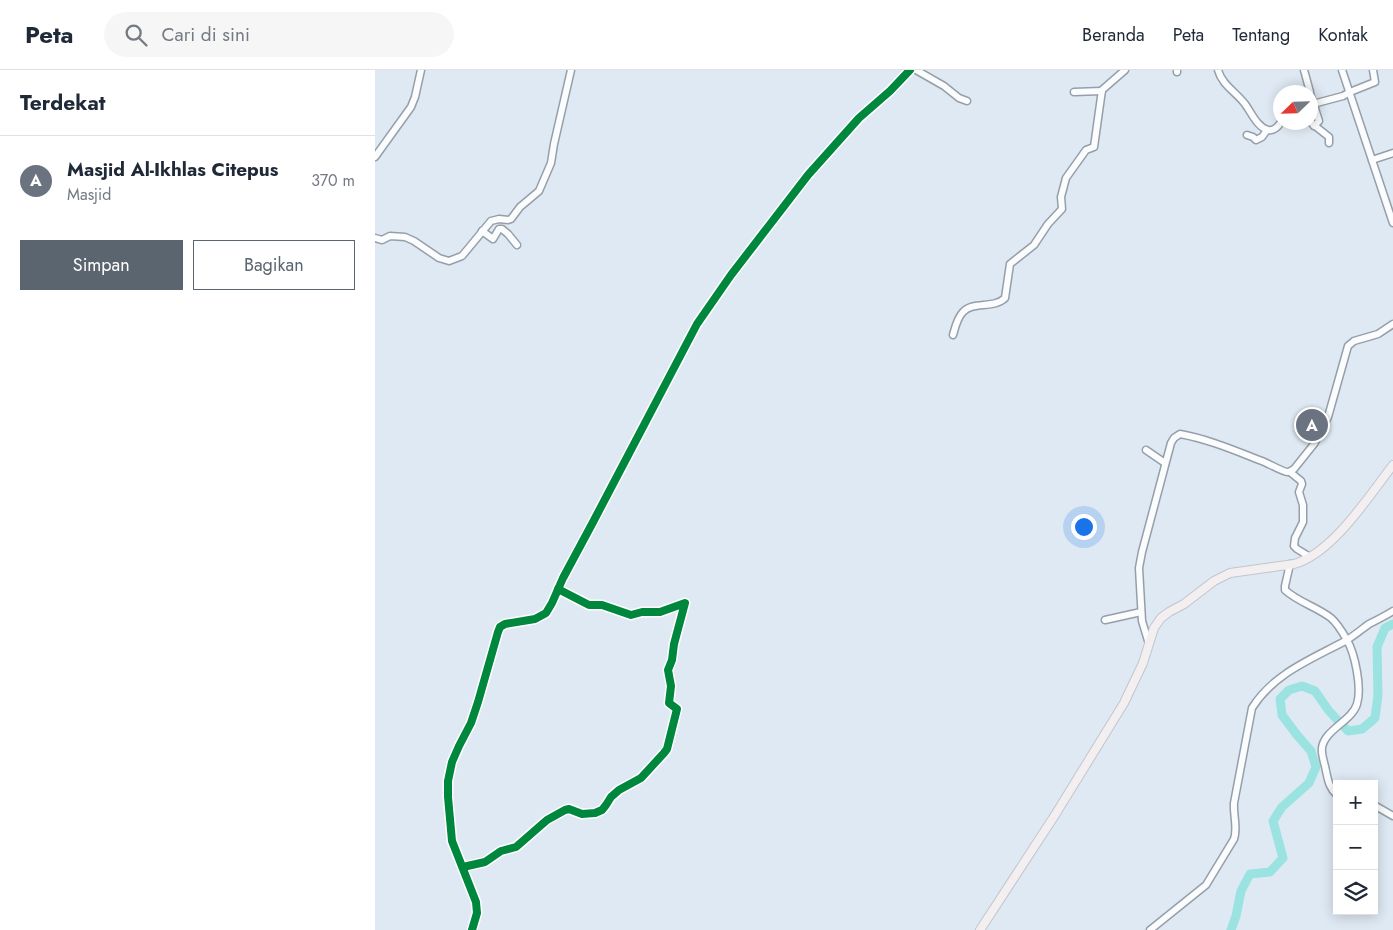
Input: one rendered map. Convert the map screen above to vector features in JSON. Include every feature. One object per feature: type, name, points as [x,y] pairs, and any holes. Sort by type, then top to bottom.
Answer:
[{"type":"main road","points":[[980,930],[1055,815],[1124,703],[1143,663],[1154,628],[1161,618],[1184,604],[1214,581],[1230,573],[1304,561],[1326,545],[1343,527],[1393,465]]},
{"type":"street","points":[[375,157],[411,107],[421,70]]},
{"type":"street","points":[[375,238],[382,240],[390,236],[405,237],[439,258],[449,261],[462,256],[482,231],[495,220],[510,220],[520,206],[539,191],[551,163],[571,70]]},
{"type":"street","points":[[472,930],[477,913],[476,902],[450,829],[448,781],[452,762],[471,723],[481,694],[500,627],[505,624],[535,619],[546,613],[697,324],[713,299],[808,175],[859,118],[890,91],[910,70]]},
{"type":"street","points":[[916,70],[944,86],[959,98],[967,101]]},
{"type":"street","points":[[953,335],[964,311],[970,307],[1000,302],[1005,298],[1010,264],[1033,245],[1062,209],[1061,198],[1066,178],[1086,150],[1094,147],[1102,91],[1125,70]]},
{"type":"street","points":[[1219,70],[1220,76],[1229,89],[1267,130]]},
{"type":"street","points":[[1303,70],[1307,85]]},
{"type":"street","points":[[1342,70],[1393,223]]},
{"type":"street","points":[[1318,103],[1343,96],[1375,82],[1373,70]]},
{"type":"street","points":[[1074,92],[1102,91]]},
{"type":"street","points":[[1247,135],[1256,140],[1262,137],[1267,130],[1273,129]]},
{"type":"street","points":[[1318,129],[1329,137],[1329,143]]},
{"type":"street","points":[[1372,160],[1393,153]]},
{"type":"street","points":[[482,231],[493,239],[499,230],[502,229],[517,245]]},
{"type":"street","points":[[1290,472],[1314,444],[1328,417],[1348,346],[1354,341],[1378,334],[1393,324]]},
{"type":"street","points":[[1149,644],[1141,612],[1139,568],[1141,552],[1149,529],[1165,463],[1173,440],[1180,434],[1235,450],[1290,472],[1301,481],[1302,484],[1299,492],[1303,505],[1303,522],[1295,538],[1295,546],[1310,557]]},
{"type":"street","points":[[1146,450],[1165,463]]},
{"type":"street","points":[[1290,564],[1285,588],[1286,592],[1333,619],[1347,640],[1357,671],[1359,695],[1357,704],[1354,710],[1324,741],[1322,746],[1328,783],[1333,790]]},
{"type":"street","points":[[463,867],[485,862],[501,851],[517,846],[547,820],[565,810],[569,809],[582,814],[599,811],[619,790],[641,778],[667,749],[677,710],[669,703],[671,686],[668,670],[685,604],[683,603],[660,612],[642,612],[631,615],[602,605],[589,605],[558,589]]},
{"type":"street","points":[[1105,620],[1141,612]]},
{"type":"street","points":[[1150,930],[1205,885],[1234,839],[1236,831],[1233,815],[1234,803],[1252,708],[1257,700],[1280,677],[1290,670],[1347,640],[1369,624],[1392,612]]},
{"type":"street","points":[[1378,807],[1393,816]]},
{"type":"waterway","points":[[1231,930],[1241,891],[1250,874],[1270,872],[1283,858],[1273,821],[1282,807],[1309,783],[1316,767],[1311,751],[1282,715],[1280,699],[1289,690],[1302,686],[1315,691],[1329,711],[1348,731],[1362,729],[1375,718],[1378,695],[1377,647],[1385,628],[1393,624]]},
{"type":"cycle path","points":[[472,930],[477,913],[476,902],[452,841],[448,781],[452,762],[471,723],[500,627],[505,624],[535,619],[546,613],[697,324],[731,275],[808,175],[859,118],[890,91],[910,70]]},
{"type":"cycle path","points":[[463,867],[485,862],[501,851],[516,847],[547,820],[565,810],[569,809],[582,814],[595,813],[602,810],[611,797],[619,790],[641,778],[667,749],[677,709],[669,703],[671,686],[668,670],[685,603],[660,612],[642,612],[631,615],[602,605],[589,605],[558,589]]},
{"type":"place","name":"Masjid Al-Ikhlas Citepus","points":[[1312,425]]}]
